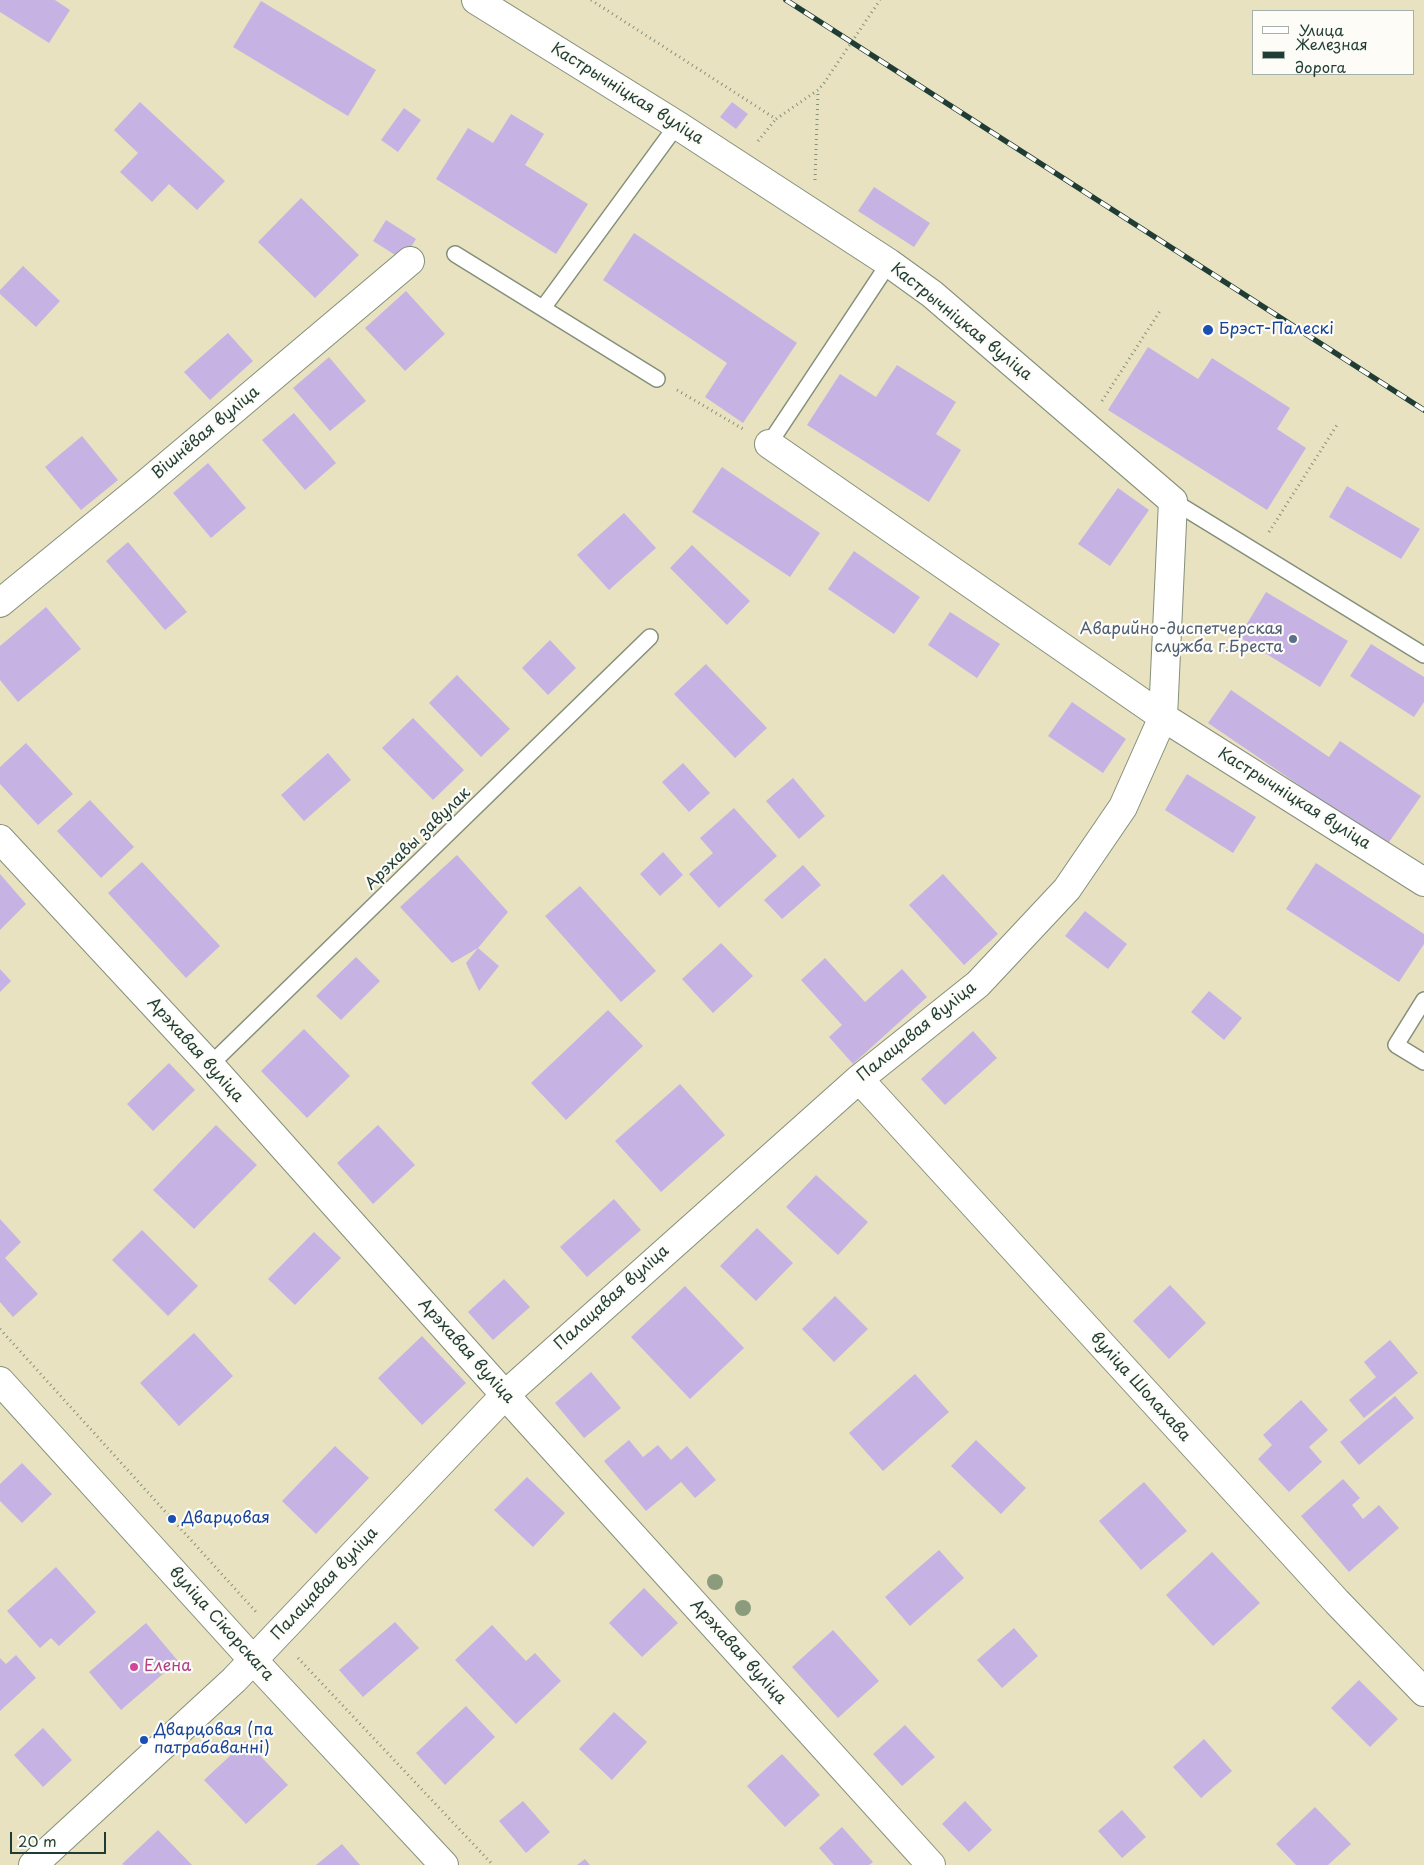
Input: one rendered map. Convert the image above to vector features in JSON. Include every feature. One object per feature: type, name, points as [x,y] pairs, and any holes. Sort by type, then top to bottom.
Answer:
[{"type":"street","name":"Кастрычніцкая вуліца","points":[[476,0],[677,125],[889,262],[932,294],[1173,501]]},
{"type":"street","name":"Вішнёвая вуліца","points":[[0,603],[149,481],[410,261]]},
{"type":"street","name":"Кастрычніцкая вуліца","points":[[769,444],[1163,717],[1424,882]]},
{"type":"street","points":[[1163,717],[1173,501]]},
{"type":"street","name":"Палацавая вуліца","points":[[33,1865],[234,1680],[505,1394],[859,1079],[978,984],[1067,889],[1123,807],[1163,717]]},
{"type":"street","name":"Арэхавая вуліца","points":[[0,838],[210,1065],[931,1865]]},
{"type":"street","name":"вуліца Шолахава","points":[[859,1079],[1337,1602],[1424,1692]]},
{"type":"street","name":"вуліца Сікорскага","points":[[0,1381],[253,1660],[444,1865]]},
{"type":"lane","points":[[543,308],[677,125]]},
{"type":"lane","points":[[455,254],[657,379]]},
{"type":"lane","points":[[769,444],[889,262]]},
{"type":"lane","points":[[1173,501],[1424,654]]},
{"type":"lane","name":"Арэхавы завулак","points":[[210,1065],[650,637]]},
{"type":"lane","points":[[1424,1000],[1396,1045],[1424,1062]]},
{"type":"path","points":[[591,0],[776,119],[818,90],[880,0]]},
{"type":"path","points":[[815,214],[818,90]]},
{"type":"path","points":[[1086,426],[1160,311]]},
{"type":"path","points":[[657,379],[769,444]]},
{"type":"path","points":[[1256,551],[1337,425]]},
{"type":"path","points":[[0,1329],[277,1635],[492,1865]]},
{"type":"building","points":[[0,0],[55,0],[70,10],[49,43],[0,12]]},
{"type":"building","points":[[261,1],[376,70],[348,116],[233,47]]},
{"type":"building","points":[[140,102],[225,181],[197,210],[169,184],[152,202],[120,172],[138,153],[114,130]]},
{"type":"building","points":[[732,102],[748,114],[736,129],[720,117]]},
{"type":"building","points":[[404,108],[421,120],[398,152],[381,140]]},
{"type":"building","points":[[511,114],[544,134],[525,165],[588,204],[556,254],[436,179],[468,128],[493,143]]},
{"type":"building","points":[[874,187],[930,223],[914,247],[858,211]]},
{"type":"building","points":[[301,198],[359,255],[315,298],[258,242]]},
{"type":"building","points":[[386,220],[416,239],[403,260],[373,241]]},
{"type":"building","points":[[634,233],[797,343],[743,423],[705,397],[727,363],[603,280]]},
{"type":"building","points":[[23,266],[60,301],[36,327],[0,294],[0,290]]},
{"type":"building","points":[[406,291],[445,334],[405,371],[365,328]]},
{"type":"building","points":[[228,333],[253,361],[210,400],[184,372]]},
{"type":"building","name":"Брэст-Палескі","points":[[1148,347],[1198,379],[1212,358],[1290,408],[1277,429],[1306,448],[1267,510],[1108,410]]},
{"type":"building","points":[[329,357],[366,401],[330,431],[293,388]]},
{"type":"building","points":[[897,365],[956,402],[936,434],[961,450],[929,502],[807,425],[840,374],[876,397]]},
{"type":"building","points":[[294,413],[336,463],[305,490],[262,440]]},
{"type":"building","points":[[82,436],[118,480],[81,510],[45,467]]},
{"type":"building","points":[[208,463],[246,508],[211,538],[173,493]]},
{"type":"building","points":[[722,467],[820,533],[790,577],[692,512]]},
{"type":"building","points":[[1347,486],[1420,529],[1401,559],[1329,517]]},
{"type":"building","points":[[1118,488],[1149,510],[1110,566],[1078,544]]},
{"type":"building","points":[[624,513],[656,548],[609,590],[577,555]]},
{"type":"building","points":[[128,542],[187,612],[165,630],[106,561]]},
{"type":"building","points":[[692,545],[750,601],[727,625],[670,568]]},
{"type":"building","points":[[854,551],[920,597],[894,634],[828,589]]},
{"type":"building","name":"Аварийно-диспетчерская служба г.Бреста","points":[[1266,592],[1348,641],[1320,687],[1239,637]]},
{"type":"building","points":[[46,607],[81,649],[18,702],[0,680],[0,646]]},
{"type":"building","points":[[950,612],[1000,644],[977,678],[928,645]]},
{"type":"building","points":[[550,640],[576,668],[548,695],[522,668]]},
{"type":"building","points":[[1371,644],[1424,677],[1424,702],[1414,717],[1350,676]]},
{"type":"building","points":[[706,664],[767,728],[735,758],[674,694]]},
{"type":"building","points":[[457,675],[510,729],[481,757],[429,703]]},
{"type":"building","points":[[1231,690],[1329,757],[1340,741],[1421,796],[1387,845],[1208,723]]},
{"type":"building","points":[[1072,702],[1126,739],[1103,773],[1048,736]]},
{"type":"building","points":[[413,718],[464,770],[433,800],[382,748]]},
{"type":"building","points":[[26,743],[73,794],[38,825],[0,784],[0,767]]},
{"type":"building","points":[[328,753],[351,780],[304,821],[281,795]]},
{"type":"building","points":[[683,763],[710,793],[689,812],[662,782]]},
{"type":"building","points":[[1187,774],[1256,817],[1233,853],[1165,810]]},
{"type":"building","points":[[793,778],[825,816],[799,839],[766,801]]},
{"type":"building","points":[[90,800],[134,847],[101,878],[57,831]]},
{"type":"building","points":[[734,808],[777,856],[719,908],[689,874],[713,853],[700,838]]},
{"type":"building","points":[[663,852],[683,875],[660,896],[640,874]]},
{"type":"building","points":[[457,855],[508,912],[478,948],[452,963],[400,907]]},
{"type":"building","points":[[142,862],[220,946],[186,978],[108,893]]},
{"type":"building","points":[[1316,863],[1424,934],[1424,944],[1399,982],[1286,909]]},
{"type":"building","points":[[803,865],[821,885],[782,919],[764,900]]},
{"type":"building","points":[[0,874],[26,904],[0,930]]},
{"type":"building","points":[[943,874],[998,934],[964,965],[909,905]]},
{"type":"building","points":[[580,886],[656,971],[621,1002],[545,916]]},
{"type":"building","points":[[1085,911],[1127,944],[1108,969],[1065,936]]},
{"type":"building","points":[[721,943],[753,976],[713,1013],[682,979]]},
{"type":"building","points":[[478,948],[499,966],[479,991],[466,963]]},
{"type":"building","points":[[356,957],[380,981],[341,1020],[316,996]]},
{"type":"building","points":[[825,958],[865,1002],[902,969],[927,997],[853,1064],[829,1037],[842,1025],[801,980]]},
{"type":"building","points":[[0,969],[11,981],[0,992]]},
{"type":"building","points":[[1209,991],[1242,1018],[1224,1040],[1191,1012]]},
{"type":"building","points":[[608,1010],[643,1046],[566,1120],[531,1083]]},
{"type":"building","points":[[304,1029],[350,1076],[307,1118],[261,1071]]},
{"type":"building","points":[[973,1031],[997,1058],[945,1105],[921,1079]]},
{"type":"building","points":[[169,1063],[195,1090],[153,1131],[127,1104]]},
{"type":"building","points":[[680,1084],[725,1135],[661,1192],[615,1141]]},
{"type":"building","points":[[216,1125],[257,1165],[194,1229],[153,1190]]},
{"type":"building","points":[[378,1125],[415,1165],[373,1204],[337,1163]]},
{"type":"building","points":[[816,1175],[868,1222],[838,1255],[786,1207]]},
{"type":"building","points":[[614,1199],[641,1230],[587,1277],[560,1247]]},
{"type":"building","points":[[0,1219],[21,1242],[5,1258],[38,1294],[13,1317],[0,1302]]},
{"type":"building","points":[[757,1228],[793,1263],[756,1301],[720,1266]]},
{"type":"building","points":[[142,1230],[198,1286],[168,1316],[112,1260]]},
{"type":"building","points":[[314,1232],[341,1258],[295,1305],[268,1279]]},
{"type":"building","points":[[504,1279],[530,1307],[493,1340],[468,1312]]},
{"type":"building","points":[[1170,1285],[1206,1323],[1169,1359],[1133,1321]]},
{"type":"building","points":[[685,1286],[744,1348],[690,1399],[631,1337]]},
{"type":"building","points":[[835,1296],[868,1329],[834,1362],[802,1329]]},
{"type":"building","points":[[194,1333],[233,1376],[179,1426],[140,1383]]},
{"type":"building","points":[[422,1336],[466,1383],[422,1425],[378,1378]]},
{"type":"building","points":[[1390,1340],[1418,1373],[1364,1418],[1349,1400],[1376,1377],[1364,1362]]},
{"type":"building","points":[[591,1372],[621,1408],[584,1438],[555,1403]]},
{"type":"building","points":[[915,1374],[949,1412],[883,1471],[849,1433]]},
{"type":"building","points":[[1395,1396],[1414,1418],[1359,1465],[1340,1442]]},
{"type":"building","points":[[1301,1400],[1328,1430],[1309,1447],[1322,1462],[1289,1492],[1258,1459],[1272,1445],[1263,1435]]},
{"type":"building","points":[[629,1440],[643,1457],[658,1445],[671,1460],[687,1446],[716,1480],[695,1498],[681,1482],[646,1511],[604,1461]]},
{"type":"building","points":[[976,1440],[1026,1488],[1001,1514],[951,1466]]},
{"type":"building","points":[[335,1446],[369,1478],[316,1534],[282,1501]]},
{"type":"building","points":[[22,1463],[52,1494],[22,1523],[0,1501],[0,1484]]},
{"type":"building","points":[[527,1477],[565,1513],[533,1547],[494,1510]]},
{"type":"building","points":[[1343,1479],[1360,1498],[1352,1505],[1363,1519],[1379,1505],[1399,1528],[1349,1572],[1301,1516]]},
{"type":"building","points":[[1144,1482],[1187,1531],[1141,1570],[1099,1521]]},
{"type":"building","points":[[939,1550],[964,1578],[910,1626],[885,1597]]},
{"type":"building","points":[[1212,1552],[1260,1603],[1213,1646],[1166,1595]]},
{"type":"building","points":[[56,1567],[96,1612],[59,1646],[51,1638],[40,1648],[7,1611]]},
{"type":"building","points":[[644,1588],[678,1623],[642,1657],[609,1623]]},
{"type":"building","points":[[395,1622],[419,1648],[363,1697],[339,1670]]},
{"type":"building","name":"Елена","points":[[146,1623],[178,1661],[121,1710],[89,1672]]},
{"type":"building","points":[[492,1625],[526,1661],[535,1653],[561,1681],[516,1724],[455,1660]]},
{"type":"building","points":[[1014,1628],[1038,1656],[1002,1688],[977,1660]]},
{"type":"building","points":[[833,1630],[879,1681],[838,1718],[792,1667]]},
{"type":"building","points":[[16,1655],[36,1678],[0,1711],[0,1658],[6,1664]]},
{"type":"building","points":[[1359,1680],[1398,1719],[1370,1747],[1331,1708]]},
{"type":"building","points":[[466,1706],[495,1737],[445,1785],[416,1753]]},
{"type":"building","points":[[614,1712],[647,1742],[612,1780],[579,1749]]},
{"type":"building","points":[[905,1725],[935,1757],[902,1786],[873,1754]]},
{"type":"building","points":[[43,1728],[72,1760],[43,1787],[14,1755]]},
{"type":"building","points":[[1204,1739],[1232,1771],[1201,1798],[1173,1767]]},
{"type":"building","points":[[246,1741],[288,1785],[246,1824],[204,1780]]},
{"type":"building","points":[[782,1754],[820,1795],[785,1827],[747,1786]]},
{"type":"building","points":[[523,1801],[550,1832],[526,1853],[499,1821]]},
{"type":"building","points":[[965,1801],[992,1830],[969,1852],[942,1824]]},
{"type":"building","points":[[1315,1807],[1351,1844],[1328,1865],[1296,1865],[1276,1844]]},
{"type":"building","points":[[1122,1810],[1146,1837],[1122,1858],[1098,1831]]},
{"type":"building","points":[[842,1827],[873,1862],[869,1865],[834,1865],[819,1848]]},
{"type":"building","points":[[158,1830],[192,1865],[122,1864]]},
{"type":"building","points":[[342,1844],[360,1865],[316,1865]]},
{"type":"building","points":[[585,1859],[590,1865],[577,1865]]},
{"type":"railway","points":[[786,0],[1424,410]]},
{"type":"place","name":"Брэст-Палескі","points":[[1208,330]]},
{"type":"place","name":"Аварийно-диспетчерская служба г.Бреста","points":[[1293,639]]},
{"type":"place","name":"Дварцовая","points":[[172,1519]]},
{"type":"place","name":"Елена","points":[[134,1667]]},
{"type":"place","name":"Дварцовая (па патрабаванні)","points":[[144,1740]]}]
